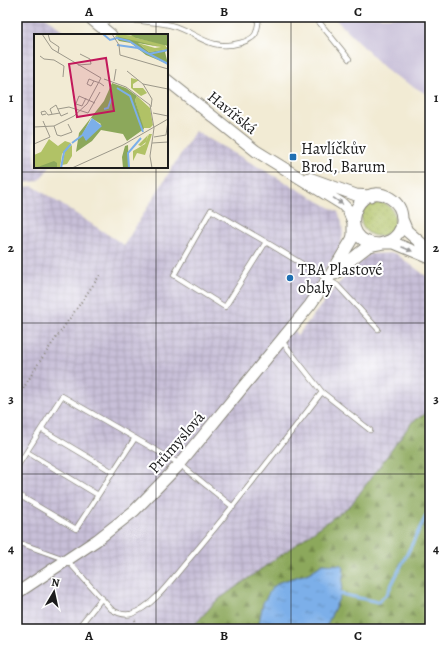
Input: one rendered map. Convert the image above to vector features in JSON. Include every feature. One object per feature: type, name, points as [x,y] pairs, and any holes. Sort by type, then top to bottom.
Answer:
[{"type":"street","points":[[89,17],[111,34]]},
{"type":"street","name":"Havířská","points":[[168,81],[256,151],[342,204],[348,210],[357,233],[363,239],[372,243],[394,243],[430,258]]},
{"type":"street","name":"Havířská","points":[[280,166],[350,193],[361,196],[380,195],[392,199],[400,208],[407,231],[430,251]]},
{"type":"street","points":[[353,223],[354,213],[357,206],[363,199],[370,196]]},
{"type":"street","points":[[381,243],[388,242],[396,236],[401,228],[402,218]]},
{"type":"street","name":"Průmyslová","points":[[17,593],[97,540],[134,511],[180,464],[310,305],[328,279],[352,239],[353,223]]},
{"type":"street","name":"Průmyslová","points":[[328,279],[366,248],[381,243]]},
{"type":"lane","points":[[102,27],[109,18],[160,24],[180,29],[207,42],[230,46],[247,41],[254,37],[257,32],[259,17]]},
{"type":"lane","points":[[315,17],[349,59]]},
{"type":"lane","points":[[266,242],[225,307],[174,275],[211,210],[266,242],[337,285],[378,329]]},
{"type":"lane","points":[[281,340],[322,392],[370,430]]},
{"type":"lane","points":[[17,542],[67,560],[118,613],[124,615],[131,614],[154,600],[233,507],[322,392]]},
{"type":"lane","points":[[17,467],[62,396],[180,464],[233,507]]},
{"type":"lane","points":[[41,429],[113,472]]},
{"type":"lane","points":[[17,494],[76,529],[135,438]]},
{"type":"lane","points":[[27,452],[98,495]]},
{"type":"lane","points":[[77,629],[102,598]]},
{"type":"path","points":[[17,399],[38,364],[100,275]]},
{"type":"shaded area","points":[[17,17],[46,17],[67,34],[34,34],[34,168],[49,168],[38,181],[17,184]]},
{"type":"shaded area","points":[[333,17],[430,17],[430,96],[390,73]]},
{"type":"shaded area","points":[[195,131],[338,212],[342,222],[343,234],[341,245],[292,323],[297,336],[337,285],[370,254],[395,253],[430,279],[430,411],[412,422],[351,505],[215,602],[191,629],[17,629],[17,188],[33,186],[124,245]]},
{"type":"green space","points":[[375,202],[381,202],[390,207],[394,213],[394,225],[390,231],[381,236],[375,236],[366,231],[361,222],[361,216],[366,207]]},
{"type":"green space","points":[[430,411],[430,629],[325,629],[341,594],[344,568],[323,564],[309,573],[280,582],[263,603],[258,629],[191,629],[215,602],[351,505],[412,422]]},
{"type":"water","points":[[323,564],[342,565],[344,568],[341,594],[325,629],[258,629],[263,603],[272,588],[280,582],[309,573]]},
{"type":"waterway","points":[[338,596],[341,594],[378,602],[387,594],[430,508]]},
{"type":"place","name":"Havlíčkův Brod, Barum","points":[[293,157]]},
{"type":"place","name":"TBA Plastové obaly","points":[[290,278]]}]
